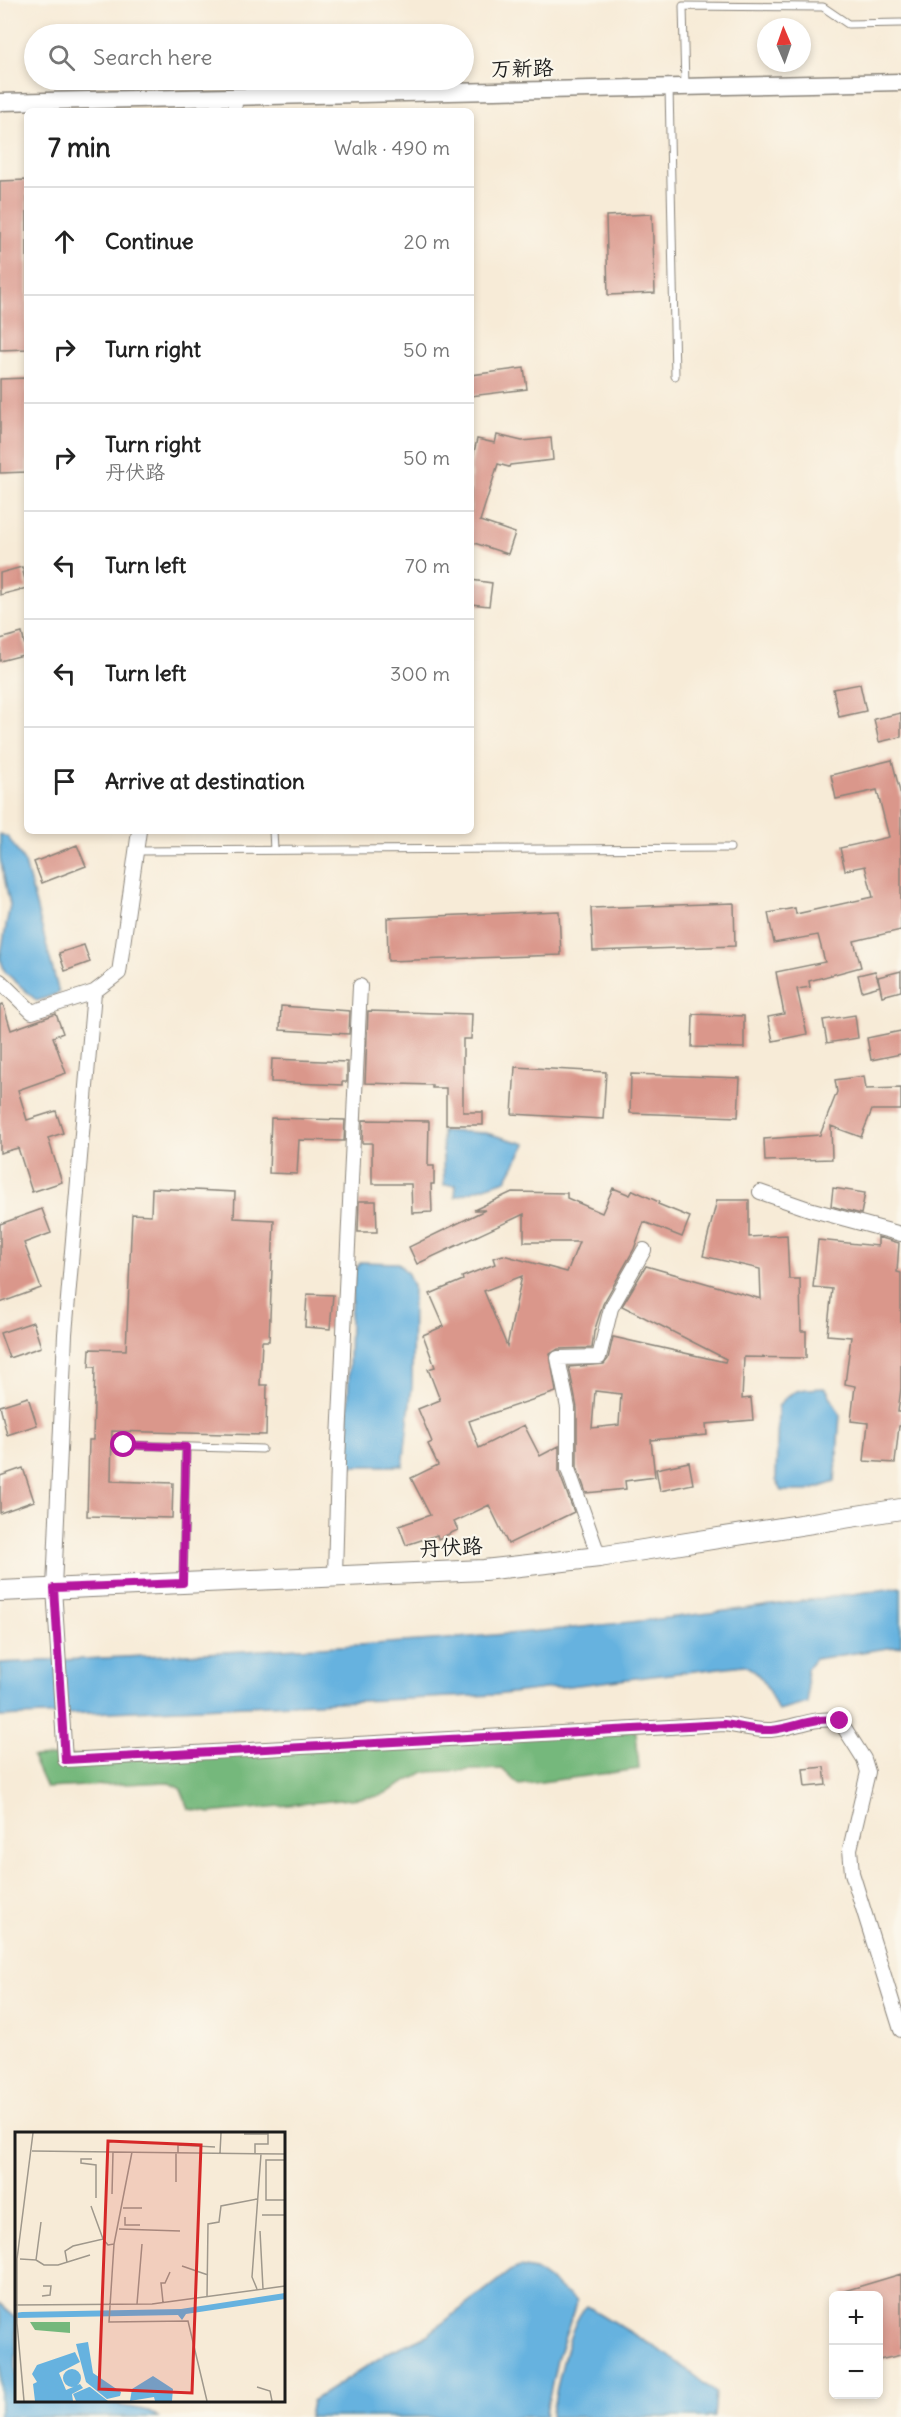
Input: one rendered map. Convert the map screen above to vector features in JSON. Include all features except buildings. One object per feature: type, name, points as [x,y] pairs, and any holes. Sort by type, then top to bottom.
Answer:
[{"type":"main road","name":"丹伏路","points":[[0,1590],[484,1570],[599,1557],[901,1509]]},
{"type":"street","name":"万新路","points":[[0,102],[49,106],[235,104],[677,87],[901,82]]},
{"type":"street","points":[[0,981],[32,1012],[94,992],[119,974],[139,834]]},
{"type":"street","points":[[335,1576],[338,1462],[360,986]]},
{"type":"street","points":[[94,992],[65,1334],[54,1588],[65,1760],[724,1724],[772,1730],[829,1718],[840,1721],[864,1759],[868,1772],[850,1849],[852,1873],[901,2030]]},
{"type":"street","points":[[760,1192],[809,1209],[901,1234]]},
{"type":"street","points":[[599,1557],[568,1469],[568,1408],[558,1358],[598,1357],[611,1308],[644,1250]]},
{"type":"lane","points":[[675,376],[677,87],[684,6],[823,4],[848,24],[901,23]]},
{"type":"lane","points":[[273,834],[274,850]]},
{"type":"lane","points":[[137,851],[730,848]]},
{"type":"lane","points":[[124,1445],[262,1449]]},
{"type":"lane","points":[[183,1583],[186,1447]]},
{"type":"green space","points":[[636,1731],[639,1769],[519,1785],[502,1769],[425,1772],[380,1796],[210,1813],[189,1809],[181,1789],[167,1782],[46,1788],[32,1757],[174,1752]]},
{"type":"water","points":[[0,834],[8,837],[25,863],[59,993],[37,1001],[5,972],[0,958],[10,905],[0,858]]},
{"type":"water","points":[[442,1131],[486,1133],[526,1144],[506,1180],[455,1197],[456,1185],[444,1185]]},
{"type":"water","points":[[361,1262],[398,1263],[408,1274],[413,1286],[412,1386],[403,1466],[347,1466],[350,1316],[355,1270]]},
{"type":"water","points":[[824,1388],[840,1415],[835,1482],[808,1491],[782,1491],[776,1480],[778,1407],[792,1393]]},
{"type":"water","points":[[901,1587],[901,1646],[815,1659],[807,1669],[808,1703],[778,1711],[761,1678],[744,1665],[495,1695],[0,1717],[0,1663],[314,1648],[495,1635],[766,1606]]},
{"type":"water","points":[[520,2267],[535,2270],[577,2301],[557,2360],[545,2417],[309,2417],[312,2401],[389,2352],[427,2335],[510,2271]]},
{"type":"water","points":[[0,2304],[15,2317],[15,2402],[108,2402],[149,2411],[158,2417],[0,2417]]},
{"type":"water","points":[[587,2306],[668,2355],[716,2393],[714,2417],[551,2417],[569,2341],[580,2314]]},
{"type":"route","points":[[124,1445],[186,1447],[183,1583],[54,1588],[65,1760],[724,1724],[772,1730],[829,1718],[840,1721]]}]
